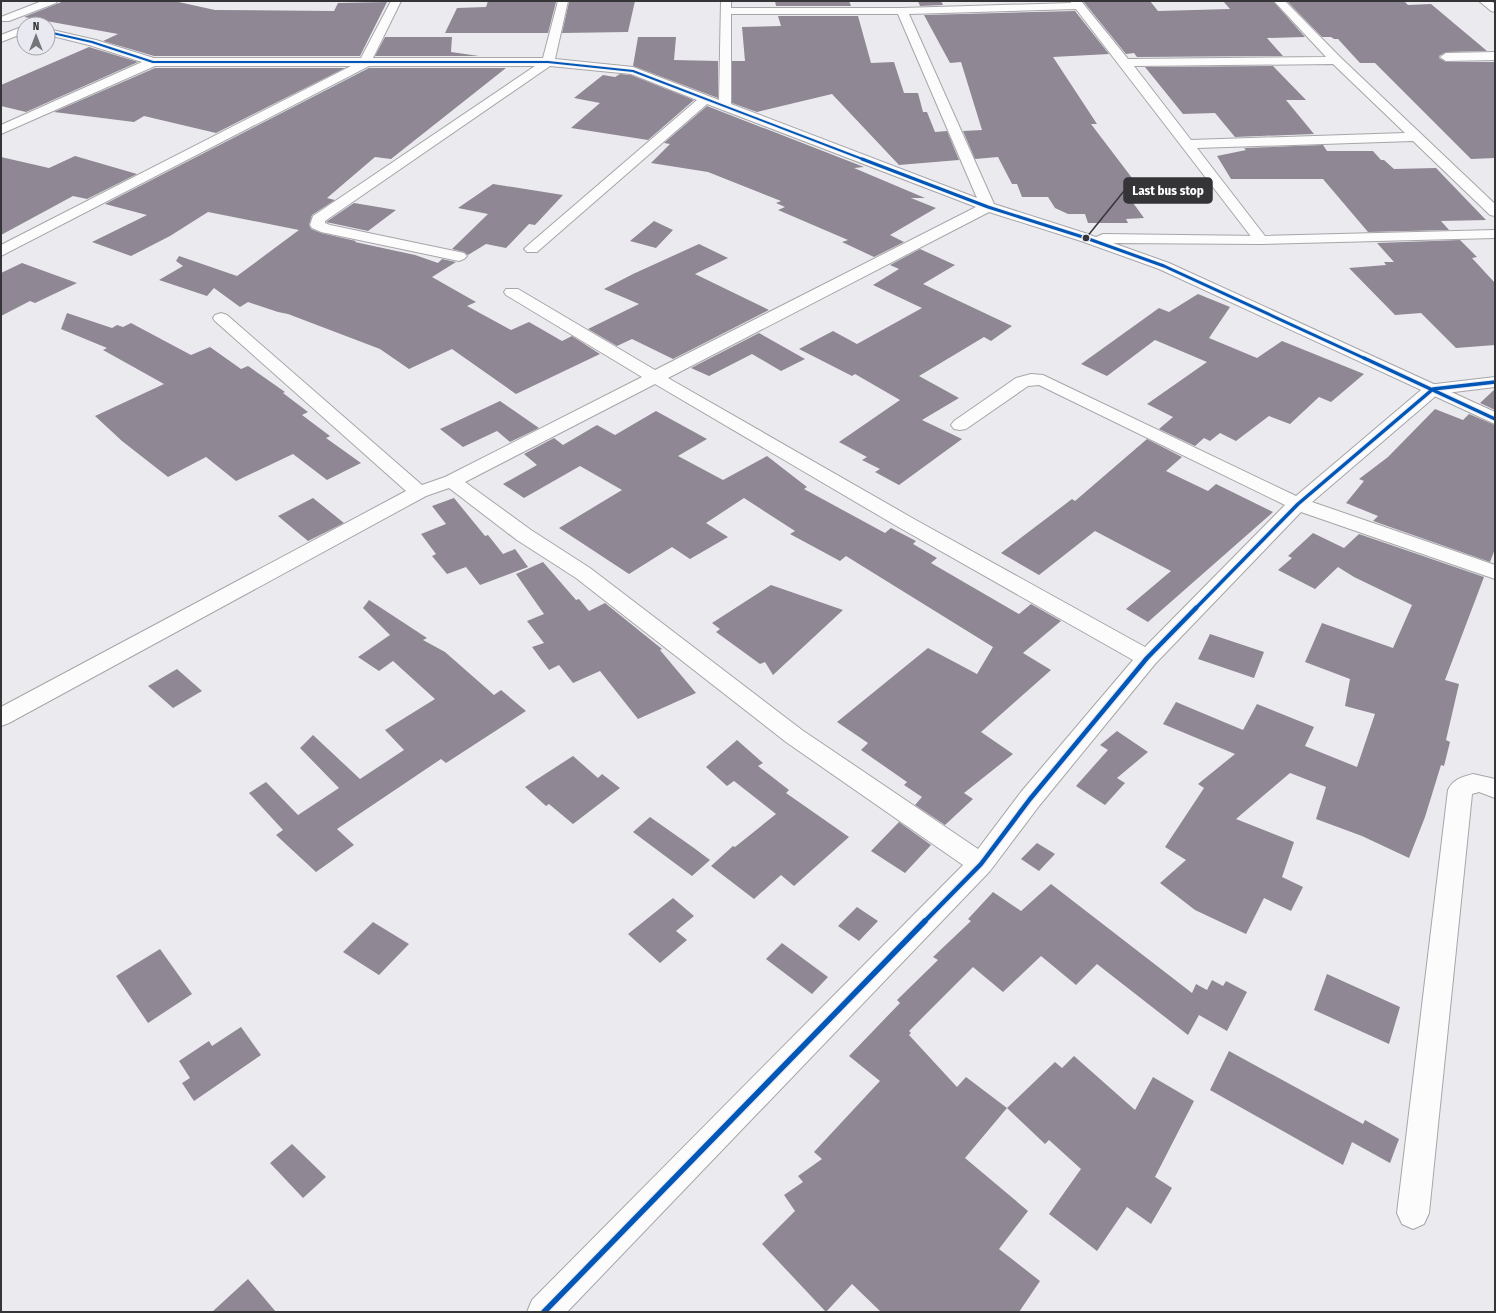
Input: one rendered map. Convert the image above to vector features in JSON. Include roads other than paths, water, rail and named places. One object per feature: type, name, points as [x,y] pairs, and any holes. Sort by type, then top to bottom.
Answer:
[{"type":"street","points":[[3,19],[52,1]]},
{"type":"street","points":[[1,252],[365,63],[396,1]]},
{"type":"street","points":[[459,256],[326,229],[317,225],[318,219],[548,62],[563,1]]},
{"type":"street","points":[[1278,1],[1416,138],[1495,212]]},
{"type":"street","points":[[1484,1],[1495,9]]},
{"type":"street","points":[[725,104],[726,6],[902,11],[1077,4],[1125,63],[1261,240]]},
{"type":"street","points":[[902,11],[988,207]]},
{"type":"street","points":[[3,19],[16,23]]},
{"type":"street","points":[[1,39],[16,32]]},
{"type":"street","points":[[56,34],[92,42],[153,62],[548,62],[634,70],[988,207],[1086,238],[1164,266],[1433,389],[1495,419]]},
{"type":"street","points":[[1446,57],[1495,56]]},
{"type":"street","points":[[1125,63],[1336,60]]},
{"type":"street","points":[[1,130],[153,62]]},
{"type":"street","points":[[532,249],[706,98]]},
{"type":"street","points":[[1186,144],[1416,138]]},
{"type":"street","points":[[1,717],[419,492],[452,481],[988,207]]},
{"type":"street","points":[[1086,238],[1261,240],[1495,234]]},
{"type":"street","points":[[512,292],[654,378],[1002,578],[1147,658]]},
{"type":"street","points":[[221,318],[419,492]]},
{"type":"street","points":[[960,425],[1022,382],[1031,379],[1043,380],[1298,504],[1495,572]]},
{"type":"street","points":[[544,1312],[981,864],[1030,799],[1147,658],[1298,504],[1433,389],[1495,382]]},
{"type":"street","points":[[452,481],[524,535],[583,573],[794,736],[981,864]]},
{"type":"street","points":[[1413,1213],[1460,790],[1469,783],[1483,783],[1495,789]]},
{"type":"place","name":"Last bus stop","points":[[1086,238]]}]
